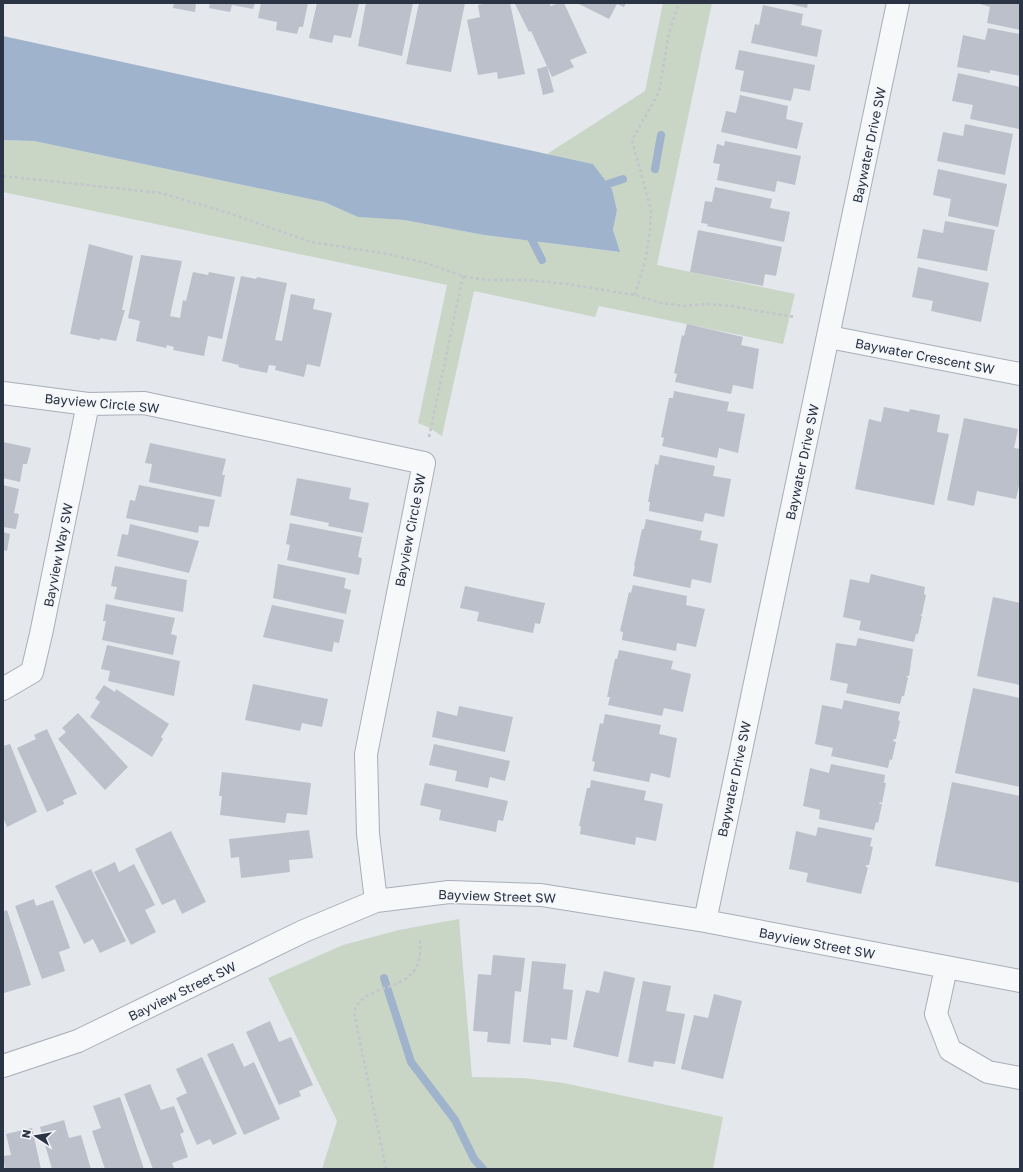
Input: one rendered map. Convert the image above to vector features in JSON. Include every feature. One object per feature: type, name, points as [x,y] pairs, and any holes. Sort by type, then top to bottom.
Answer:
[{"type":"street","name":"Baywater Drive SW","points":[[705,921],[898,3]]},
{"type":"street","name":"Baywater Crescent SW","points":[[829,337],[1020,374]]},
{"type":"street","name":"Bayview Circle SW","points":[[3,393],[88,404],[144,403],[424,463],[366,754],[368,834],[376,901]]},
{"type":"street","name":"Bayview Way SW","points":[[3,689],[32,672],[42,634],[88,404]]},
{"type":"street","name":"Bayview Street SW","points":[[3,1066],[78,1041],[304,931],[376,901],[449,892],[542,895],[705,921],[1020,982]]},
{"type":"street","points":[[946,968],[936,1014],[950,1050],[988,1072],[1020,1078]]},
{"type":"path","points":[[635,295],[645,262],[650,231],[651,210],[632,140],[659,92],[669,33],[679,3]]},
{"type":"path","points":[[3,176],[161,193],[229,213],[312,242],[388,254],[426,263],[463,276],[486,280],[527,280],[567,284],[635,295],[672,305],[731,306],[794,317]]},
{"type":"path","points":[[424,463],[463,276]]},
{"type":"path","points":[[386,1169],[354,1012],[357,1004],[364,998],[405,980],[416,969],[422,953],[420,939]]},
{"type":"green space","points":[[663,3],[712,3],[657,265],[795,294],[783,344],[599,306],[595,317],[474,291],[442,436],[428,427],[418,423],[447,285],[3,192],[3,140],[34,141],[324,202],[358,217],[404,220],[484,235],[619,252],[613,230],[617,210],[612,189],[593,164],[547,154],[645,91]]},
{"type":"green space","points":[[459,919],[472,1077],[523,1078],[564,1083],[723,1117],[713,1169],[322,1169],[337,1121],[268,978],[343,945],[399,930]]},
{"type":"water","points":[[3,36],[593,164],[612,189],[617,210],[613,230],[620,252],[484,235],[404,220],[358,217],[324,202],[34,141],[3,140]]},
{"type":"building","points":[[174,3],[196,3],[195,12],[173,8]]},
{"type":"building","points":[[210,3],[255,3],[253,9],[232,5],[230,12],[209,8]]},
{"type":"building","points":[[261,3],[308,3],[303,27],[299,27],[297,34],[276,30],[277,22],[258,18]]},
{"type":"building","points":[[317,3],[359,3],[351,38],[334,35],[332,43],[309,38]]},
{"type":"building","points":[[366,3],[413,3],[402,56],[358,46]]},
{"type":"building","points":[[419,3],[465,3],[451,72],[406,64]]},
{"type":"building","points":[[488,3],[510,3],[525,74],[498,79],[497,72],[478,75],[467,20],[480,17],[478,5]]},
{"type":"building","points":[[549,3],[551,6],[558,3],[564,3],[587,53],[570,60],[574,67],[552,77],[531,31],[529,32],[515,4]]},
{"type":"building","points":[[577,3],[626,3],[624,7],[617,4],[609,19]]},
{"type":"building","points":[[786,3],[808,3],[807,8]]},
{"type":"building","points":[[977,3],[1020,3],[1020,30],[987,23],[990,7]]},
{"type":"building","points":[[763,5],[803,14],[801,25],[822,30],[817,57],[751,43],[755,24],[759,25]]},
{"type":"building","points":[[988,28],[1020,34],[1020,76],[990,70],[990,73],[957,67],[963,35],[985,40]]},
{"type":"building","points":[[739,50],[815,65],[810,91],[794,88],[791,101],[740,91],[744,71],[735,69]]},
{"type":"building","points":[[547,66],[554,92],[543,95],[537,69]]},
{"type":"building","points":[[958,73],[1020,87],[1019,129],[970,119],[973,105],[952,101]]},
{"type":"building","points":[[740,95],[788,106],[786,119],[803,123],[797,149],[721,132],[726,111],[736,113]]},
{"type":"building","points":[[965,124],[1013,134],[1005,175],[937,161],[943,132],[963,136]]},
{"type":"building","points":[[725,141],[801,156],[795,185],[777,181],[775,192],[717,180],[720,164],[713,163],[717,144],[724,146]]},
{"type":"building","points":[[938,169],[1007,184],[998,227],[948,216],[951,199],[933,195]]},
{"type":"building","points":[[715,187],[772,199],[770,208],[790,212],[784,242],[707,226],[708,224],[701,223],[705,201],[712,202]]},
{"type":"building","points":[[945,221],[995,230],[987,271],[917,258],[923,229],[943,233]]},
{"type":"building","points":[[698,230],[782,247],[776,276],[765,274],[763,286],[690,272]]},
{"type":"building","points":[[89,244],[133,256],[122,310],[125,310],[116,341],[100,338],[100,340],[70,334]]},
{"type":"building","points":[[141,255],[182,261],[170,316],[180,318],[183,300],[186,301],[193,272],[208,275],[209,272],[235,277],[222,339],[208,336],[204,356],[173,350],[174,347],[167,345],[166,348],[136,341],[140,321],[128,318]]},
{"type":"building","points":[[918,267],[989,283],[981,322],[931,311],[933,301],[912,297]]},
{"type":"building","points":[[241,276],[256,279],[257,277],[287,283],[275,340],[282,341],[291,294],[315,299],[313,309],[332,313],[320,367],[307,364],[304,377],[275,370],[276,366],[269,365],[267,373],[238,367],[239,365],[222,361]]},
{"type":"building","points":[[687,324],[743,337],[741,345],[759,349],[753,389],[733,385],[731,394],[675,382],[677,374],[674,373],[682,335],[684,336]]},
{"type":"building","points":[[674,391],[729,402],[727,411],[745,414],[738,453],[719,448],[717,458],[662,446],[664,438],[661,437],[669,398],[673,398]]},
{"type":"building","points":[[884,407],[909,412],[910,409],[940,415],[937,432],[949,434],[934,505],[855,489],[869,419],[881,422]]},
{"type":"building","points":[[964,418],[1018,429],[1014,448],[1020,449],[1020,481],[1016,499],[977,491],[974,506],[947,500]]},
{"type":"building","points":[[3,442],[31,448],[27,464],[23,464],[20,482],[3,478]]},
{"type":"building","points":[[150,443],[226,459],[222,475],[225,475],[221,497],[149,482],[152,464],[145,463]]},
{"type":"building","points":[[660,455],[715,466],[713,476],[731,479],[724,517],[705,513],[703,522],[649,511],[650,502],[648,502],[655,464],[658,465]]},
{"type":"building","points":[[297,478],[351,488],[349,499],[369,503],[363,533],[328,526],[329,523],[290,515]]},
{"type":"building","points":[[3,485],[19,489],[14,513],[19,514],[16,529],[3,527]]},
{"type":"building","points":[[139,485],[215,500],[209,527],[199,526],[198,533],[126,518],[130,500],[135,501]]},
{"type":"building","points":[[646,519],[702,531],[700,540],[718,544],[711,583],[692,579],[690,588],[633,576],[642,529],[644,529]]},
{"type":"building","points":[[290,523],[362,537],[358,557],[362,558],[359,575],[287,560],[290,545],[286,544]]},
{"type":"building","points":[[130,524],[199,541],[189,573],[117,556],[122,534],[128,535]]},
{"type":"building","points":[[3,532],[10,534],[7,551],[3,550]]},
{"type":"building","points":[[278,564],[346,578],[344,588],[351,590],[346,614],[273,598]]},
{"type":"building","points":[[115,566],[187,580],[183,612],[114,599],[117,587],[111,586]]},
{"type":"building","points":[[871,574],[925,587],[924,594],[926,595],[922,614],[920,615],[922,616],[918,634],[916,634],[914,642],[859,630],[861,621],[843,617],[850,579],[869,583]]},
{"type":"building","points":[[633,585],[687,596],[686,605],[705,609],[696,647],[677,643],[676,651],[622,640],[623,632],[620,631],[629,592],[631,593]]},
{"type":"building","points":[[465,586],[545,603],[540,624],[535,623],[533,633],[477,621],[479,612],[460,608]]},
{"type":"building","points":[[993,597],[1020,603],[1020,685],[977,676]]},
{"type":"building","points":[[106,604],[175,618],[171,634],[177,636],[173,655],[102,640],[106,621],[103,621]]},
{"type":"building","points":[[272,605],[344,620],[339,643],[334,642],[332,652],[263,637]]},
{"type":"building","points":[[858,638],[913,649],[909,676],[906,676],[908,678],[904,696],[902,696],[900,704],[846,693],[848,684],[830,680],[836,643],[856,646]]},
{"type":"building","points":[[107,645],[180,661],[174,696],[108,681],[110,671],[101,669]]},
{"type":"building","points":[[619,650],[673,661],[671,669],[691,674],[683,712],[664,708],[662,716],[608,705],[610,697],[607,697],[615,659],[617,659]]},
{"type":"building","points":[[253,684],[328,699],[322,727],[302,723],[300,731],[245,720]]},
{"type":"building","points":[[104,685],[115,692],[116,689],[169,724],[161,737],[163,739],[152,757],[90,717],[100,702],[95,698]]},
{"type":"building","points":[[973,688],[1020,698],[1020,787],[955,773]]},
{"type":"building","points":[[844,700],[900,712],[898,720],[900,721],[896,739],[893,741],[896,742],[892,760],[890,759],[888,768],[831,756],[833,748],[815,744],[822,705],[842,709]]},
{"type":"building","points":[[459,706],[513,717],[505,752],[432,737],[437,711],[457,716]]},
{"type":"building","points":[[78,713],[128,767],[105,790],[58,739],[66,732],[62,728]]},
{"type":"building","points":[[605,714],[661,725],[659,734],[677,738],[670,778],[651,773],[649,782],[593,771],[595,762],[592,761],[600,723],[603,724]]},
{"type":"building","points":[[47,729],[77,794],[63,800],[64,804],[47,812],[17,748],[36,739],[34,735]]},
{"type":"building","points":[[10,744],[37,812],[7,827],[3,817],[3,746]]},
{"type":"building","points":[[434,744],[510,761],[505,781],[490,777],[488,788],[455,781],[457,771],[429,765]]},
{"type":"building","points":[[831,764],[885,775],[884,783],[886,783],[882,803],[880,802],[879,804],[882,804],[878,823],[876,822],[874,830],[819,819],[820,810],[803,806],[810,768],[829,773]]},
{"type":"building","points":[[222,772],[311,783],[307,815],[287,813],[285,823],[220,815],[222,796],[219,796]]},
{"type":"building","points":[[591,780],[646,791],[644,800],[663,804],[656,841],[636,837],[635,845],[580,834],[581,826],[579,826],[587,788],[590,788]]},
{"type":"building","points":[[952,782],[1020,796],[1020,883],[935,866]]},
{"type":"building","points":[[425,783],[508,801],[503,821],[498,820],[496,832],[439,820],[441,810],[420,805]]},
{"type":"building","points":[[818,827],[872,838],[870,846],[873,847],[869,865],[866,865],[868,868],[861,894],[806,882],[808,873],[789,869],[796,831],[816,836]]},
{"type":"building","points":[[309,830],[313,858],[289,860],[290,872],[241,878],[239,857],[231,858],[229,839]]},
{"type":"building","points":[[171,831],[206,902],[182,914],[175,899],[162,905],[135,849]]},
{"type":"building","points":[[115,862],[119,872],[134,864],[155,905],[145,910],[156,932],[131,945],[94,872]]},
{"type":"building","points":[[91,869],[126,941],[100,953],[93,939],[84,944],[55,886]]},
{"type":"building","points":[[34,899],[36,906],[53,900],[70,948],[59,952],[65,971],[42,979],[15,906]]},
{"type":"building","points":[[7,910],[31,985],[4,993],[3,912]]},
{"type":"building","points":[[493,955],[525,958],[521,992],[515,991],[510,1044],[487,1042],[488,1032],[473,1031],[478,974],[491,975]]},
{"type":"building","points":[[532,961],[566,964],[563,989],[573,990],[567,1040],[551,1038],[551,1045],[523,1042]]},
{"type":"building","points":[[604,971],[635,978],[618,1057],[573,1047],[586,990],[599,993]]},
{"type":"building","points":[[643,981],[671,986],[666,1011],[685,1014],[675,1064],[654,1061],[653,1067],[628,1062]]},
{"type":"building","points":[[714,994],[742,1001],[723,1079],[681,1069],[694,1015],[708,1018]]},
{"type":"building","points":[[270,1021],[279,1042],[291,1037],[313,1085],[299,1091],[301,1096],[279,1105],[246,1032]]},
{"type":"building","points":[[233,1043],[244,1067],[254,1062],[280,1119],[244,1135],[207,1054]]},
{"type":"building","points":[[202,1057],[237,1134],[213,1145],[210,1139],[197,1145],[176,1098],[187,1093],[176,1069]]},
{"type":"building","points":[[150,1084],[161,1110],[174,1106],[184,1132],[180,1134],[188,1157],[172,1163],[174,1168],[171,1169],[153,1169],[124,1094]]},
{"type":"building","points":[[120,1097],[144,1169],[105,1169],[92,1131],[101,1128],[93,1106]]},
{"type":"building","points":[[64,1120],[69,1138],[81,1135],[91,1169],[52,1169],[40,1127]]},
{"type":"building","points":[[32,1128],[41,1169],[5,1169],[3,1156],[11,1155],[6,1134]]},
{"type":"waterway","points":[[655,169],[661,135]]},
{"type":"waterway","points":[[601,191],[608,184],[623,179]]},
{"type":"waterway","points":[[528,232],[542,260]]},
{"type":"waterway","points":[[384,978],[411,1062],[455,1120],[474,1159],[483,1169]]}]
